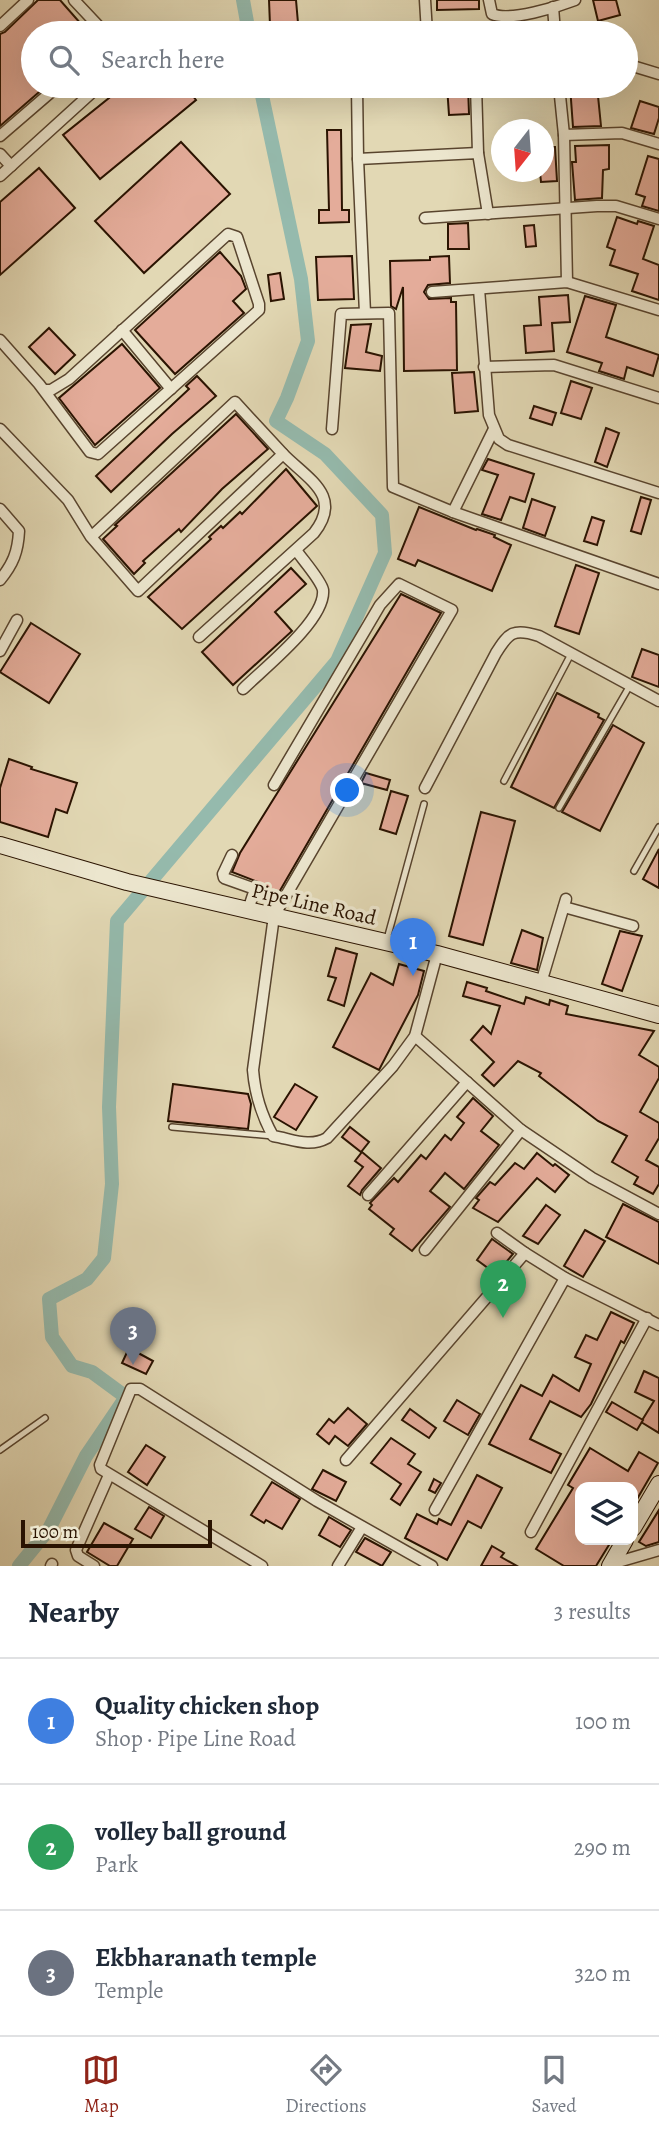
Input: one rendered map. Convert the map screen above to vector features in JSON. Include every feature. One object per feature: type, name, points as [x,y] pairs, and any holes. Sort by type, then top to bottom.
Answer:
[{"type":"street","points":[[0,26],[28,0]]},
{"type":"street","points":[[74,0],[94,21]]},
{"type":"street","points":[[425,0],[426,21]]},
{"type":"street","points":[[489,0],[492,14],[502,17],[575,0]]},
{"type":"street","points":[[638,68],[659,74]]},
{"type":"street","points":[[0,136],[44,98]]},
{"type":"street","points":[[0,176],[86,98]]},
{"type":"street","points":[[357,98],[365,313]]},
{"type":"street","points":[[476,98],[478,153],[488,214]]},
{"type":"street","points":[[560,98],[564,135],[567,282]]},
{"type":"street","points":[[564,135],[622,133],[659,144]]},
{"type":"street","points":[[358,159],[478,153]]},
{"type":"street","points":[[0,154],[11,166]]},
{"type":"street","points":[[425,218],[616,206],[659,219]]},
{"type":"street","points":[[0,340],[44,390],[93,454],[101,452],[258,310],[259,304],[237,237],[228,234],[69,379],[51,390],[44,390]]},
{"type":"street","points":[[432,292],[567,282],[659,310]]},
{"type":"street","points":[[479,289],[489,415],[499,439],[508,446],[659,493]]},
{"type":"street","points":[[332,429],[341,314],[388,313],[393,487],[453,512],[659,584]]},
{"type":"street","points":[[122,330],[172,389]]},
{"type":"street","points":[[484,367],[554,365],[659,398]]},
{"type":"street","points":[[90,537],[235,402],[324,495],[326,515],[320,526],[296,550],[199,637]]},
{"type":"street","points":[[0,429],[68,500],[90,537],[138,591],[283,454]]},
{"type":"street","points":[[453,512],[494,429]]},
{"type":"street","points":[[0,509],[19,531],[14,563],[0,580]]},
{"type":"street","points":[[243,689],[306,629],[322,600],[321,585],[296,550]]},
{"type":"street","points":[[274,785],[380,605],[395,586],[399,584],[452,610],[274,916],[253,1070],[261,1112],[273,1136],[308,1144],[327,1138],[393,1066],[415,1036],[437,954]]},
{"type":"street","points":[[0,651],[17,620]]},
{"type":"street","points":[[425,788],[505,639],[513,632],[525,631],[539,636],[659,701]]},
{"type":"street","name":"Pipe Line Road","points":[[0,845],[127,882],[437,954],[659,1015]]},
{"type":"street","points":[[232,855],[223,874],[224,878],[255,889],[248,910]]},
{"type":"street","points":[[231,906],[238,883]]},
{"type":"street","points":[[541,983],[565,903],[633,926]]},
{"type":"street","points":[[415,1036],[521,1130],[592,1178],[659,1214]]},
{"type":"street","points":[[368,1195],[467,1082]]},
{"type":"street","points":[[425,1250],[521,1130]]},
{"type":"street","points":[[497,1233],[565,1278],[659,1325]]},
{"type":"street","points":[[346,1460],[524,1253]]},
{"type":"street","points":[[435,1510],[565,1278]]},
{"type":"street","points":[[531,1532],[647,1318]]},
{"type":"street","points":[[262,1566],[101,1469],[100,1465],[131,1389],[135,1387],[362,1527],[432,1566]]},
{"type":"street","points":[[94,1566],[78,1556],[76,1550],[109,1475]]},
{"type":"street","points":[[638,1520],[659,1484]]},
{"type":"street","points":[[338,1566],[362,1527]]},
{"type":"street","points":[[610,1565],[622,1545]]},
{"type":"street","points":[[610,1565],[659,1550]]},
{"type":"lane","points":[[504,781],[571,654]]},
{"type":"lane","points":[[559,808],[629,687]]},
{"type":"lane","points":[[386,942],[424,804]]},
{"type":"lane","points":[[634,872],[659,827]]},
{"type":"lane","points":[[172,1127],[273,1136]]},
{"type":"lane","points":[[0,1450],[44,1418]]},
{"type":"building","points":[[38,0],[60,0],[78,21],[21,21],[21,98],[32,98],[0,126],[0,34]]},
{"type":"building","points":[[269,0],[296,0],[298,21],[270,21]]},
{"type":"building","points":[[437,0],[479,0],[479,9],[437,10]]},
{"type":"building","points":[[593,0],[616,0],[620,15],[598,21]]},
{"type":"building","points":[[109,98],[196,100],[100,179],[63,135]]},
{"type":"building","points":[[448,98],[468,98],[469,114],[449,115]]},
{"type":"building","points":[[571,98],[598,98],[601,126],[573,127]]},
{"type":"building","points":[[640,101],[659,107],[654,134],[631,128]]},
{"type":"building","points":[[327,130],[341,130],[342,210],[349,210],[349,222],[319,223],[319,210],[329,210]]},
{"type":"building","points":[[181,142],[230,194],[144,273],[95,221]]},
{"type":"building","points":[[609,145],[609,169],[603,170],[602,198],[575,200],[572,162],[576,162],[575,146]]},
{"type":"building","points":[[554,147],[555,147],[557,181],[554,181]]},
{"type":"building","points":[[648,156],[659,159],[659,211],[642,206],[645,197],[636,194]]},
{"type":"building","points":[[39,168],[75,208],[0,275],[0,202]]},
{"type":"building","points":[[617,217],[654,226],[643,259],[659,265],[659,300],[632,291],[638,274],[610,265],[615,250],[607,247]]},
{"type":"building","points":[[468,223],[469,249],[448,249],[448,224]]},
{"type":"building","points":[[534,225],[536,246],[526,247],[524,226]]},
{"type":"building","points":[[220,252],[241,276],[246,289],[233,301],[244,313],[175,374],[135,330]]},
{"type":"building","points":[[352,256],[354,299],[318,300],[316,257]]},
{"type":"building","points":[[449,256],[450,283],[428,285],[424,292],[429,299],[451,298],[451,302],[456,302],[457,370],[404,371],[403,287],[396,309],[391,306],[390,261],[430,260],[430,257]]},
{"type":"building","points":[[280,273],[284,299],[271,301],[268,275]]},
{"type":"building","points":[[568,295],[570,322],[552,323],[554,351],[526,353],[524,326],[541,325],[539,297]]},
{"type":"building","points":[[585,296],[616,305],[606,337],[659,355],[653,376],[627,367],[624,379],[599,371],[602,363],[567,352]]},
{"type":"building","points":[[371,324],[366,352],[382,356],[380,371],[345,368],[351,325]]},
{"type":"building","points":[[49,328],[75,355],[55,374],[29,347]]},
{"type":"building","points":[[122,344],[160,388],[95,445],[59,398]]},
{"type":"building","points":[[474,372],[478,411],[455,413],[452,373]]},
{"type":"building","points":[[197,376],[216,396],[111,492],[96,476],[189,389],[186,386]]},
{"type":"building","points":[[571,381],[592,388],[581,419],[561,413]]},
{"type":"building","points":[[534,406],[556,413],[552,425],[530,418]]},
{"type":"building","points":[[236,414],[268,449],[222,489],[181,532],[179,529],[143,561],[145,563],[134,574],[103,539]]},
{"type":"building","points":[[606,428],[619,433],[607,467],[595,462]]},
{"type":"building","points":[[488,459],[534,474],[525,502],[510,497],[501,520],[482,514],[498,475],[482,470]]},
{"type":"building","points":[[286,469],[317,506],[182,629],[148,597],[211,539],[209,537],[221,526],[223,528],[240,512],[242,514]]},
{"type":"building","points":[[641,497],[651,500],[641,534],[631,531]]},
{"type":"building","points":[[532,499],[555,507],[545,536],[523,528]]},
{"type":"building","points":[[419,507],[495,535],[494,537],[511,545],[492,591],[418,560],[415,566],[398,559]]},
{"type":"building","points":[[592,517],[604,521],[597,545],[584,541]]},
{"type":"building","points":[[576,565],[599,573],[579,634],[555,626]]},
{"type":"building","points":[[291,568],[306,584],[275,612],[292,631],[233,685],[202,652]]},
{"type":"building","points":[[401,594],[441,613],[278,894],[262,887],[258,882],[232,872],[240,853]]},
{"type":"building","points":[[31,623],[80,654],[49,703],[0,672]]},
{"type":"building","points":[[642,649],[659,655],[659,687],[632,677]]},
{"type":"building","points":[[557,693],[599,714],[598,717],[604,720],[554,808],[511,787]]},
{"type":"building","points":[[613,725],[644,743],[600,831],[562,812]]},
{"type":"building","points":[[9,759],[32,767],[31,769],[77,783],[67,813],[56,809],[48,837],[0,822],[0,788]]},
{"type":"building","points":[[366,773],[390,780],[387,790],[361,783]]},
{"type":"building","points":[[391,791],[408,796],[396,834],[380,829]]},
{"type":"building","points":[[481,812],[515,821],[483,945],[449,936]]},
{"type":"building","points":[[659,849],[659,888],[643,879]]},
{"type":"building","points":[[522,930],[543,938],[537,970],[511,963]]},
{"type":"building","points":[[620,931],[642,936],[622,991],[602,984]]},
{"type":"building","points":[[336,948],[357,954],[344,1006],[328,1000],[336,978],[328,976]]},
{"type":"building","points":[[399,964],[424,971],[418,995],[379,1070],[333,1047],[371,973],[393,985]]},
{"type":"building","points":[[467,982],[524,1004],[526,997],[549,1005],[550,1000],[568,1006],[566,1014],[654,1031],[639,1055],[659,1067],[659,1078],[640,1112],[659,1123],[659,1138],[646,1160],[659,1167],[659,1184],[653,1194],[634,1184],[638,1177],[612,1162],[627,1136],[598,1121],[539,1076],[541,1073],[518,1061],[494,1086],[482,1075],[494,1062],[471,1040],[483,1026],[491,1034],[500,1006],[463,996]]},
{"type":"building","points":[[173,1084],[248,1094],[251,1104],[248,1129],[168,1121]]},
{"type":"building","points":[[295,1084],[317,1097],[296,1130],[274,1117]]},
{"type":"building","points":[[473,1098],[493,1116],[481,1131],[499,1145],[464,1189],[445,1173],[430,1191],[450,1207],[412,1251],[390,1234],[394,1229],[369,1209],[372,1205],[370,1203],[394,1178],[398,1182],[421,1155],[426,1159],[445,1135],[451,1140],[464,1123],[457,1117]]},
{"type":"building","points":[[350,1127],[369,1142],[361,1152],[342,1137]]},
{"type":"building","points":[[362,1152],[381,1168],[360,1195],[348,1186],[363,1167],[355,1161]]},
{"type":"building","points":[[537,1153],[569,1175],[555,1192],[537,1178],[498,1222],[473,1208],[479,1200],[476,1198],[490,1182],[495,1185],[515,1163],[524,1169]]},
{"type":"building","points":[[623,1204],[659,1222],[659,1264],[606,1237]]},
{"type":"building","points":[[546,1205],[560,1215],[538,1244],[523,1236]]},
{"type":"building","points":[[585,1230],[605,1241],[583,1277],[564,1266]]},
{"type":"building","points":[[492,1239],[513,1254],[496,1274],[477,1260]]},
{"type":"building","points":[[611,1312],[634,1323],[624,1343],[621,1341],[591,1404],[581,1417],[550,1401],[530,1439],[561,1454],[551,1473],[489,1444],[521,1385],[542,1396],[553,1375],[579,1391],[591,1364],[575,1357],[586,1335],[597,1340]]},
{"type":"building","points":[[129,1348],[153,1361],[146,1374],[122,1363]]},
{"type":"building","points":[[644,1371],[659,1378],[659,1433],[641,1422],[654,1401],[635,1392]]},
{"type":"building","points":[[457,1400],[480,1414],[468,1435],[444,1421]]},
{"type":"building","points":[[612,1402],[643,1420],[637,1430],[606,1412]]},
{"type":"building","points":[[348,1408],[367,1424],[348,1446],[335,1436],[329,1444],[317,1434],[329,1419],[334,1423]]},
{"type":"building","points":[[410,1409],[436,1428],[429,1438],[402,1420]]},
{"type":"building","points":[[391,1438],[415,1454],[408,1464],[421,1472],[400,1505],[391,1499],[401,1484],[371,1463]]},
{"type":"building","points":[[146,1445],[165,1457],[147,1485],[128,1472]]},
{"type":"building","points":[[590,1448],[628,1471],[639,1452],[658,1463],[638,1497],[638,1482],[575,1482],[575,1545],[609,1545],[596,1566],[564,1566],[536,1549],[573,1488],[568,1485]]},
{"type":"building","points":[[323,1470],[346,1482],[336,1501],[312,1489]]},
{"type":"building","points":[[477,1475],[502,1488],[481,1528],[468,1521],[447,1560],[405,1538],[417,1514],[437,1524],[439,1519],[451,1525]]},
{"type":"building","points":[[434,1479],[441,1483],[435,1493],[429,1490]]},
{"type":"building","points":[[272,1482],[300,1499],[282,1529],[251,1515]]},
{"type":"building","points":[[149,1507],[164,1516],[151,1538],[135,1529]]},
{"type":"building","points":[[659,1510],[659,1542],[646,1546],[639,1542]]},
{"type":"building","points":[[329,1517],[351,1530],[340,1547],[319,1535]]},
{"type":"building","points":[[104,1523],[133,1539],[117,1566],[110,1566],[87,1552]]},
{"type":"building","points":[[365,1538],[391,1552],[382,1566],[356,1552]]},
{"type":"building","points":[[492,1546],[504,1553],[501,1557],[517,1566],[481,1566]]},
{"type":"waterway","points":[[243,0],[247,21]]},
{"type":"waterway","points":[[19,1566],[49,1529],[86,1456],[126,1397],[92,1372],[72,1366],[52,1337],[49,1299],[87,1279],[104,1258],[112,1184],[109,1107],[117,921],[337,661],[385,553],[382,515],[325,454],[276,421],[308,341],[301,279],[263,98]]},
{"type":"place","name":"Quality chicken shop","points":[[413,976]]},
{"type":"place","name":"volley ball ground","points":[[503,1318]]},
{"type":"place","name":"Ekbharanath temple","points":[[133,1365]]}]
